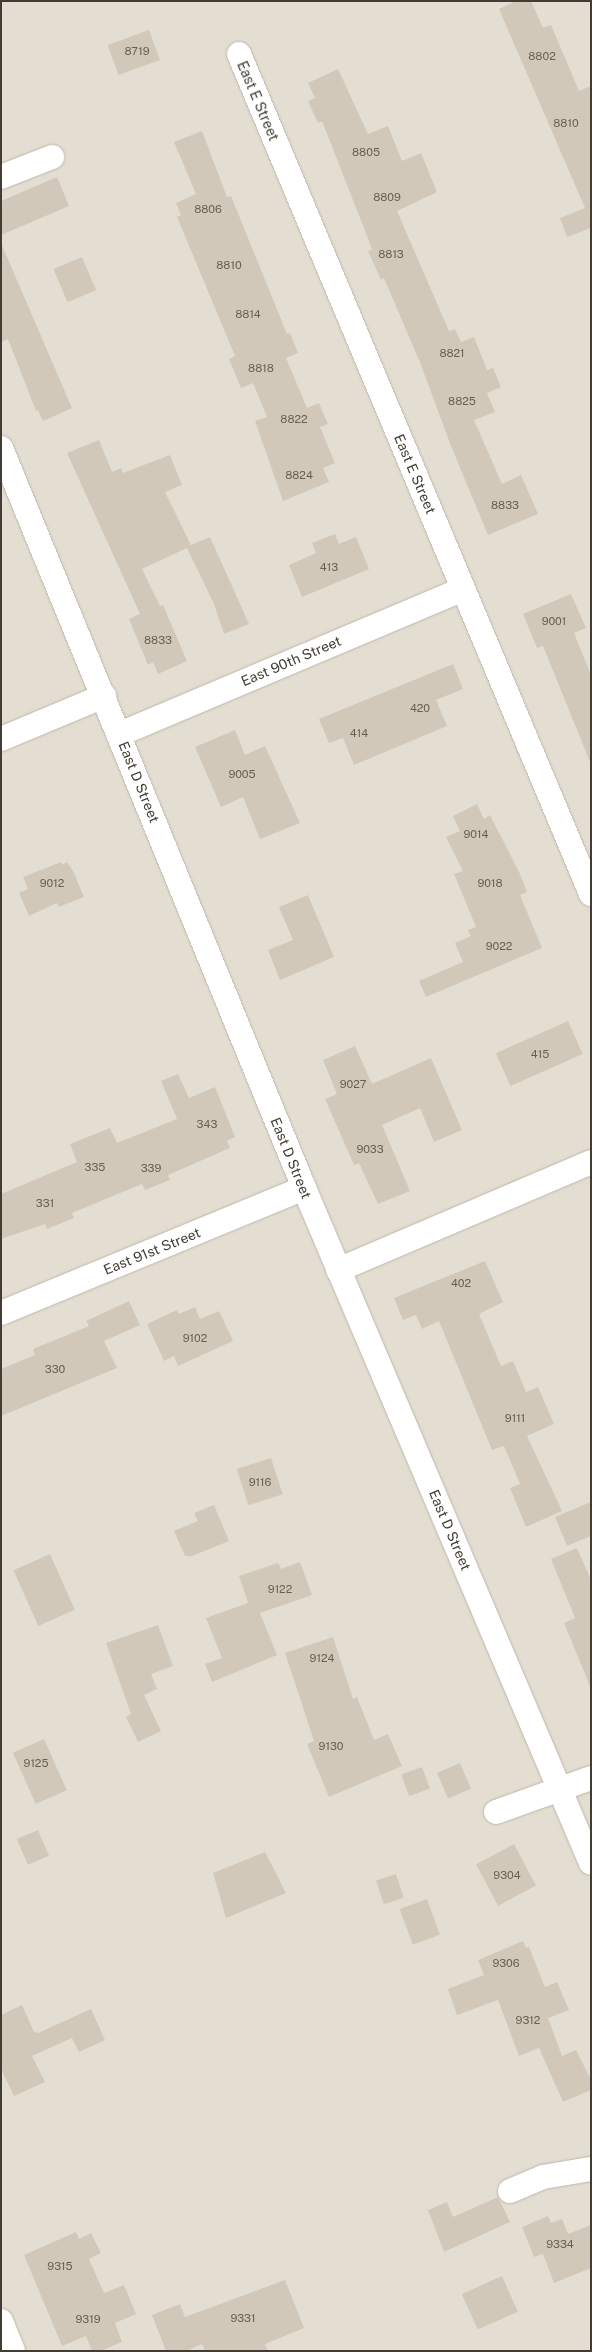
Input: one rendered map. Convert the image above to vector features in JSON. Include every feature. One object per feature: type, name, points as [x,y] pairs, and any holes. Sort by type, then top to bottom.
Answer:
[{"type":"street","name":"East E Street","points":[[239,54],[591,894]]},
{"type":"street","points":[[1,177],[52,157]]},
{"type":"street","name":"East D Street","points":[[1,448],[120,734],[338,1270],[591,1863]]},
{"type":"street","name":"East 90th Street","points":[[120,734],[463,589]]},
{"type":"street","points":[[1,739],[104,696]]},
{"type":"street","points":[[338,1270],[591,1162]]},
{"type":"street","name":"East 91st Street","points":[[1,1313],[304,1188]]},
{"type":"street","points":[[496,1812],[558,1788],[591,1778]]},
{"type":"street","points":[[510,2191],[542,2178],[591,2169]]},
{"type":"street","points":[[1,2322],[13,2351]]},
{"type":"shaded area","points":[[1,1],[591,1],[591,2351],[1,2351]]},
{"type":"building","points":[[516,1],[531,1],[543,28],[551,25],[579,91],[591,86],[591,228],[567,237],[560,218],[585,208],[499,9]]},
{"type":"building","points":[[149,30],[160,60],[119,75],[108,45]]},
{"type":"building","points":[[338,69],[368,134],[388,126],[402,161],[421,153],[437,192],[397,211],[449,331],[455,329],[461,342],[474,337],[487,370],[493,368],[501,387],[487,393],[495,412],[474,420],[502,484],[521,475],[538,514],[488,535],[451,446],[421,365],[384,278],[381,280],[368,251],[372,250],[369,241],[322,121],[318,123],[308,101],[315,98],[308,83]]},
{"type":"building","points":[[202,131],[227,197],[231,196],[287,334],[290,333],[298,353],[286,358],[307,408],[319,403],[328,424],[320,427],[335,463],[323,468],[329,482],[283,501],[255,421],[267,417],[253,383],[241,388],[229,359],[235,356],[177,217],[181,215],[176,203],[196,194],[174,142]]},
{"type":"building","points":[[57,177],[69,206],[1,235],[1,201]]},
{"type":"building","points":[[1,243],[72,408],[43,421],[38,410],[36,411],[8,339],[1,342]]},
{"type":"building","points":[[82,257],[96,290],[68,302],[53,269]]},
{"type":"building","points":[[99,440],[112,472],[121,468],[123,473],[170,455],[182,485],[165,492],[191,545],[210,537],[249,624],[224,634],[214,604],[187,548],[142,569],[160,606],[163,605],[187,661],[158,674],[153,662],[148,665],[129,619],[140,614],[67,453]]},
{"type":"building","points":[[335,534],[339,544],[356,537],[369,569],[302,597],[289,565],[316,553],[312,543]]},
{"type":"building","points":[[571,594],[586,628],[574,633],[591,675],[590,762],[543,646],[537,648],[523,614]]},
{"type":"building","points":[[453,664],[463,689],[436,700],[447,726],[354,765],[343,738],[329,743],[319,719]]},
{"type":"building","points":[[235,730],[245,755],[265,746],[300,823],[260,839],[243,797],[221,807],[195,747]]},
{"type":"building","points":[[477,804],[484,819],[490,815],[520,874],[527,892],[520,895],[542,948],[426,997],[419,981],[463,962],[455,943],[471,936],[468,930],[476,927],[454,874],[463,871],[446,837],[460,831],[453,816]]},
{"type":"building","points":[[61,862],[62,865],[67,862],[73,871],[84,897],[59,907],[57,903],[29,916],[19,893],[28,889],[23,877]]},
{"type":"building","points":[[308,895],[334,957],[280,980],[268,950],[293,940],[279,907]]},
{"type":"building","points":[[568,1021],[583,1054],[510,1086],[496,1053]]},
{"type":"building","points":[[355,1046],[372,1084],[431,1058],[462,1130],[434,1142],[420,1108],[382,1125],[410,1191],[378,1204],[359,1163],[354,1165],[325,1099],[337,1094],[323,1060]]},
{"type":"building","points":[[178,1074],[189,1098],[215,1087],[235,1137],[227,1141],[230,1148],[168,1175],[170,1180],[145,1190],[142,1184],[72,1213],[74,1218],[47,1229],[45,1224],[1,1239],[1,1194],[77,1162],[70,1144],[110,1128],[117,1143],[177,1119],[161,1081]]},
{"type":"building","points":[[485,1261],[503,1302],[479,1314],[501,1366],[513,1361],[526,1392],[538,1387],[554,1424],[527,1436],[562,1511],[526,1527],[510,1488],[520,1484],[504,1446],[492,1450],[439,1321],[422,1329],[416,1315],[403,1320],[394,1298]]},
{"type":"building","points":[[129,1301],[140,1325],[104,1341],[117,1368],[1,1416],[1,1369],[35,1355],[33,1349],[89,1326],[86,1321]]},
{"type":"building","points":[[195,1307],[200,1319],[219,1311],[233,1341],[178,1366],[174,1356],[164,1361],[147,1324],[177,1310],[179,1314]]},
{"type":"building","points":[[271,1458],[283,1494],[249,1505],[237,1469]]},
{"type":"building","points":[[591,1502],[591,1536],[567,1546],[555,1517]]},
{"type":"building","points":[[214,1505],[229,1541],[192,1556],[185,1556],[174,1531],[198,1521],[194,1513]]},
{"type":"building","points":[[577,1548],[591,1580],[590,1686],[564,1623],[575,1618],[551,1559]]},
{"type":"building","points":[[50,1554],[75,1610],[38,1626],[13,1570]]},
{"type":"building","points":[[300,1562],[312,1595],[260,1613],[277,1655],[212,1682],[205,1664],[222,1658],[206,1618],[248,1603],[239,1576],[278,1563],[281,1569]]},
{"type":"building","points":[[158,1625],[173,1666],[151,1674],[157,1689],[144,1695],[161,1731],[138,1742],[126,1717],[131,1714],[106,1643]]},
{"type":"building","points":[[333,1637],[353,1699],[357,1697],[374,1740],[388,1734],[402,1766],[329,1797],[307,1744],[314,1741],[285,1653]]},
{"type":"building","points":[[44,1739],[67,1790],[36,1804],[13,1753]]},
{"type":"building","points":[[460,1763],[471,1789],[448,1799],[437,1773]]},
{"type":"building","points":[[422,1767],[430,1789],[409,1796],[401,1775]]},
{"type":"building","points":[[38,1830],[49,1856],[28,1865],[17,1839]]},
{"type":"building","points":[[514,1844],[536,1885],[498,1906],[476,1864]]},
{"type":"building","points":[[265,1852],[286,1893],[226,1918],[213,1873]]},
{"type":"building","points":[[396,1874],[404,1898],[384,1904],[376,1880]]},
{"type":"building","points":[[427,1899],[440,1935],[413,1945],[400,1909]]},
{"type":"building","points":[[523,1941],[526,1948],[529,1947],[545,1987],[557,1982],[569,2010],[548,2018],[562,2056],[576,2050],[591,2080],[591,2090],[563,2102],[539,2048],[519,2056],[498,2000],[457,2015],[448,1989],[484,1975],[478,1960]]},
{"type":"building","points":[[22,2005],[34,2032],[38,2033],[91,2009],[105,2040],[79,2052],[72,2038],[32,2056],[45,2082],[14,2096],[1,2069],[1,2015]]},
{"type":"building","points":[[498,2197],[510,2222],[444,2252],[428,2210],[447,2202],[453,2217]]},
{"type":"building","points":[[548,2216],[551,2223],[562,2219],[568,2234],[591,2225],[591,2268],[554,2283],[543,2254],[534,2257],[522,2227]]},
{"type":"building","points":[[76,2232],[79,2239],[91,2233],[101,2253],[89,2259],[104,2293],[124,2285],[136,2314],[115,2323],[122,2342],[100,2351],[92,2351],[86,2336],[62,2346],[24,2255]]},
{"type":"building","points":[[502,2276],[518,2312],[478,2330],[462,2294]]},
{"type":"building","points":[[285,2280],[304,2328],[265,2344],[268,2351],[205,2351],[202,2344],[186,2351],[166,2351],[152,2315],[180,2304],[185,2317]]}]
